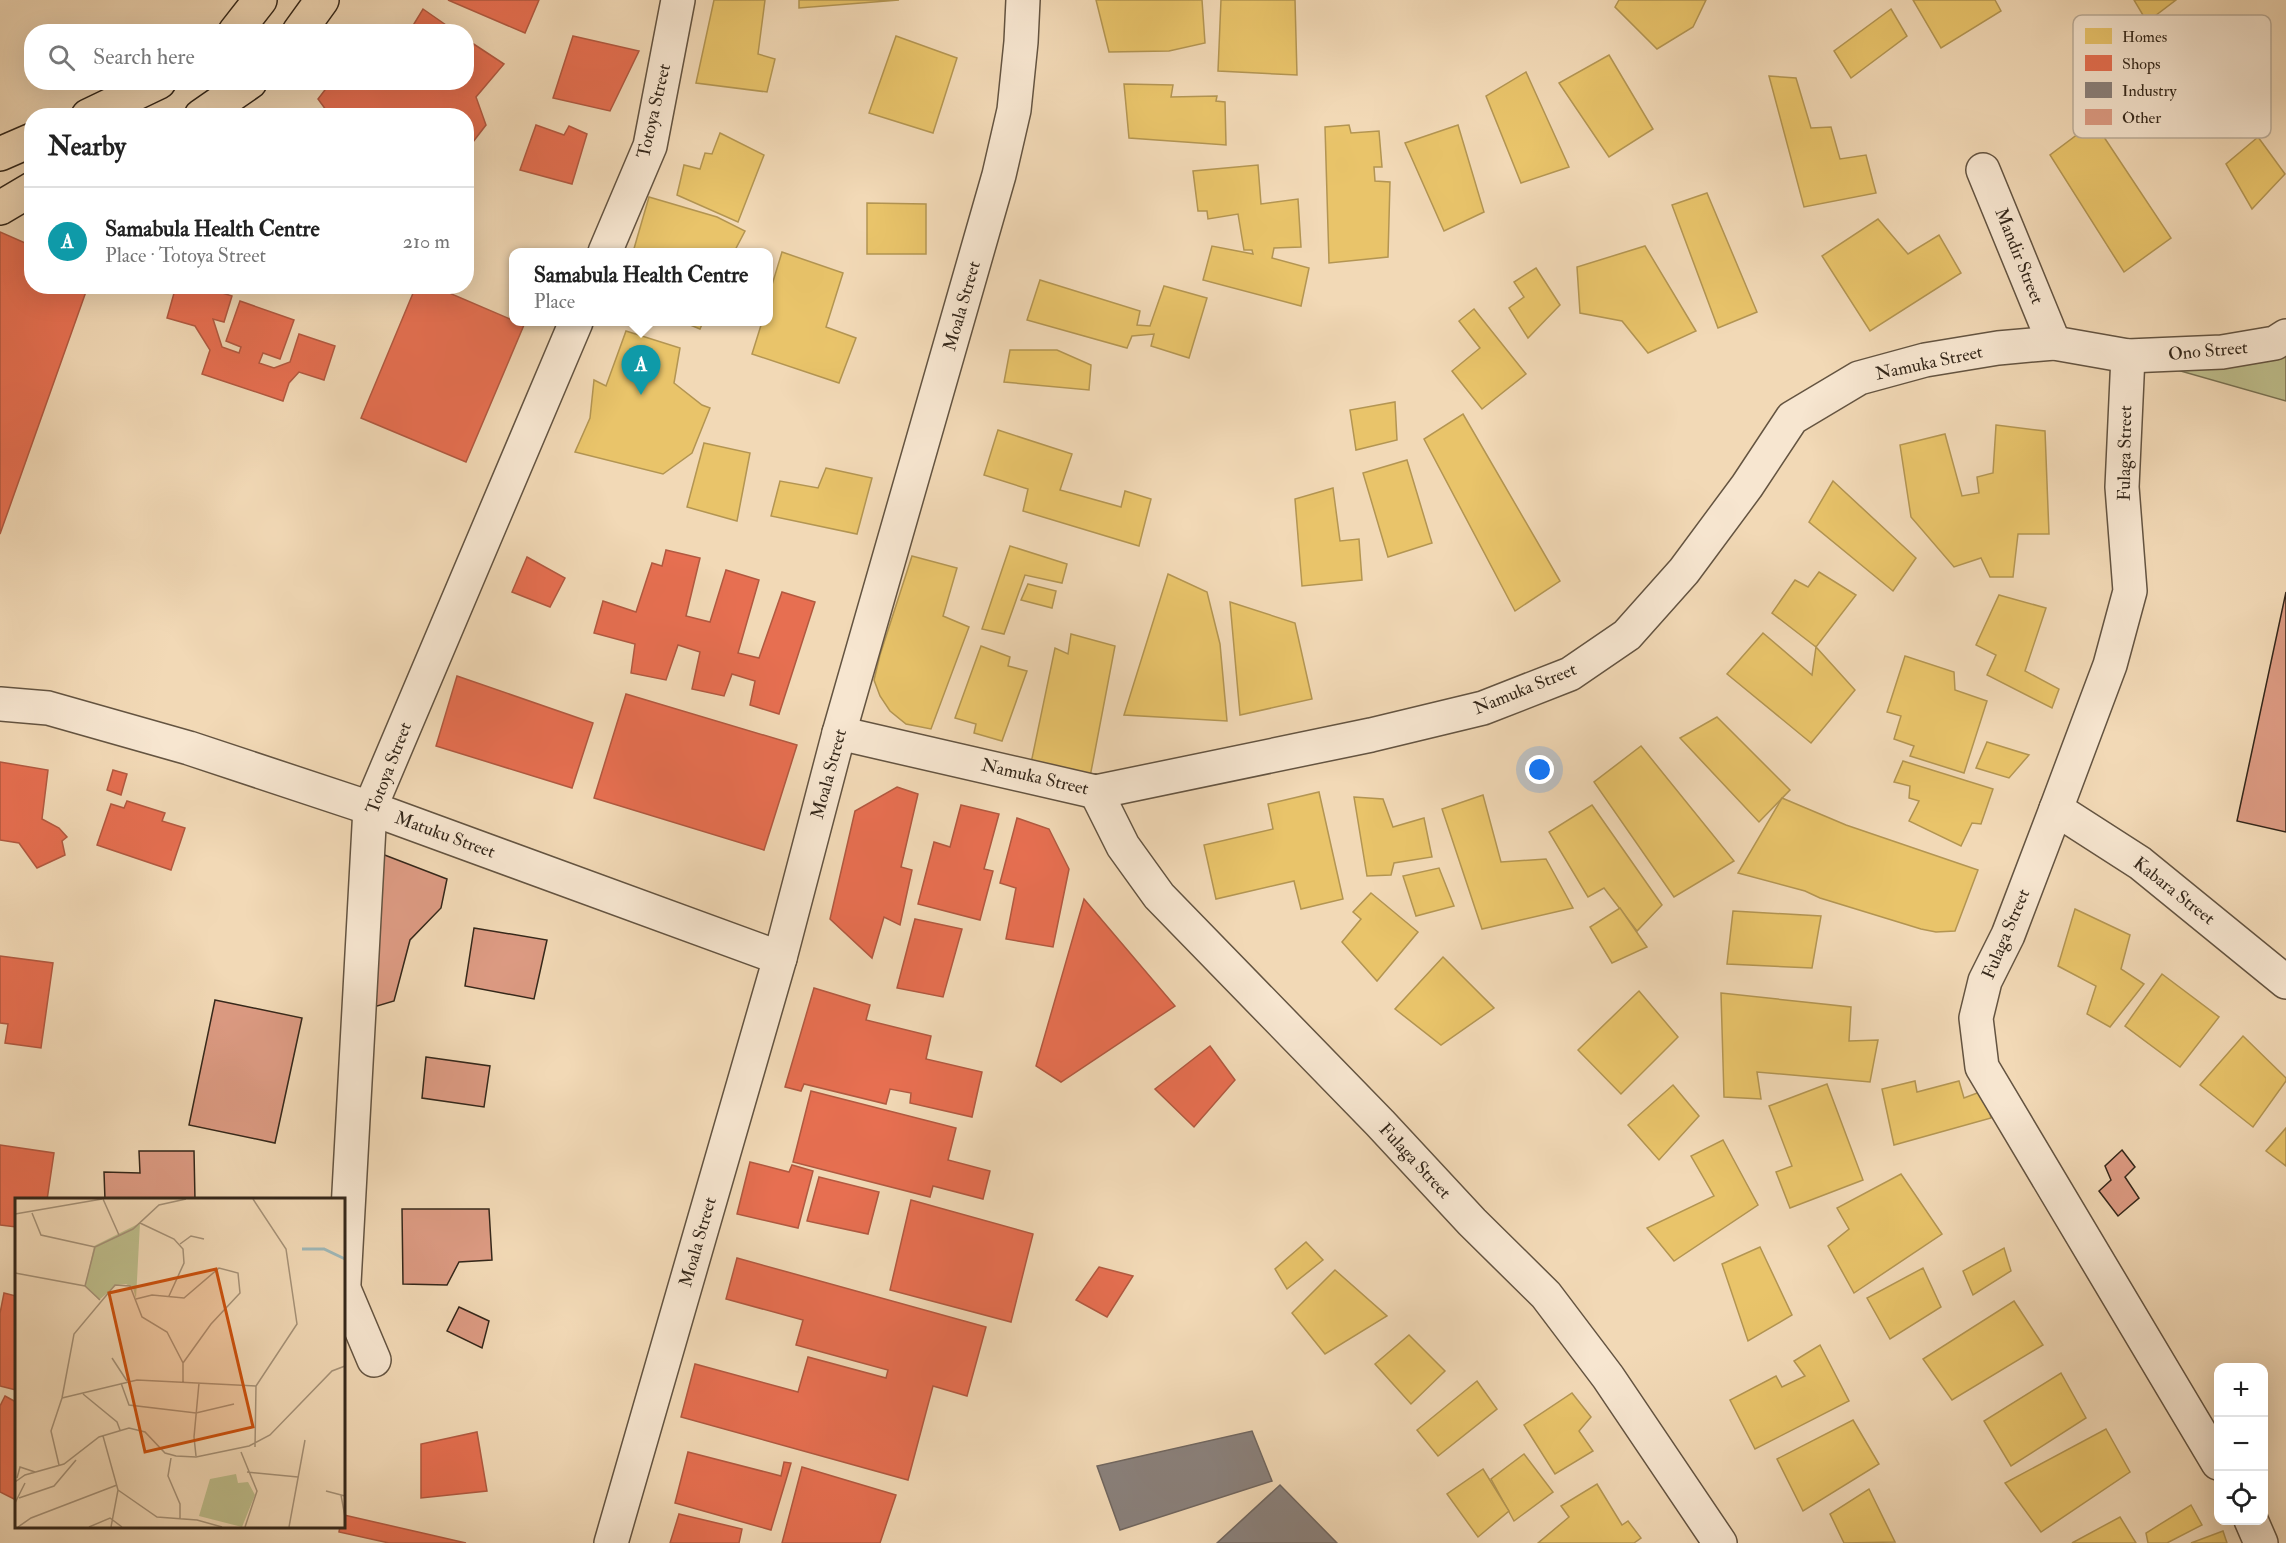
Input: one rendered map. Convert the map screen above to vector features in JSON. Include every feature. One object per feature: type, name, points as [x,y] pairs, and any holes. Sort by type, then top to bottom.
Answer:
[{"type":"highway","points":[[241,24],[260,0]]},
{"type":"highway","points":[[306,24],[322,0]]},
{"type":"highway","points":[[105,108],[142,90]]},
{"type":"highway","points":[[213,108],[238,90]]},
{"type":"highway","points":[[0,154],[24,144]]},
{"type":"highway","points":[[0,208],[24,194]]},
{"type":"street","name":"Totoya Street","points":[[607,248],[650,146],[678,0]]},
{"type":"street","name":"Moala Street","points":[[611,1543],[780,958],[839,733],[999,175],[1014,110],[1023,0]]},
{"type":"street","name":"Mandir Street","points":[[1983,170],[2054,343]]},
{"type":"street","name":"Totoya Street","points":[[345,1265],[370,808],[574,326]]},
{"type":"street","name":"Ono Street","points":[[2128,356],[2222,352],[2275,343],[2286,336]]},
{"type":"street","name":"Namuka Street","points":[[839,733],[1096,792],[1371,735],[1483,708],[1570,674],[1627,635],[1684,571],[1747,486],[1792,418],[1859,378],[1925,360],[1998,348],[2054,343],[2128,356]]},
{"type":"street","name":"Fulaga Street","points":[[2128,356],[2122,487],[2130,591],[2110,665],[2008,935],[1984,981],[1976,1018],[1982,1067],[2214,1456]]},
{"type":"street","name":"Matuku Street","points":[[0,704],[48,708],[189,748],[370,808],[780,958]]},
{"type":"street","name":"Fulaga Street","points":[[1096,792],[1123,846],[1159,896],[1380,1123],[1472,1222],[1546,1294],[1608,1377],[1720,1543]]},
{"type":"street","name":"Kabara Street","points":[[2056,809],[2140,862],[2286,982]]},
{"type":"street","points":[[345,1291],[374,1360]]},
{"type":"street","points":[[2253,1525],[2261,1543]]},
{"type":"green space","points":[[2286,342],[2286,401],[2128,356]]},
{"type":"building: Homes","points":[[714,0],[765,0],[758,54],[775,59],[767,92],[696,83]]},
{"type":"building: Homes","points":[[799,0],[899,0],[799,8]]},
{"type":"building: Homes","points":[[1096,0],[1202,0],[1205,43],[1169,51],[1109,52]]},
{"type":"building: Homes","points":[[1221,0],[1295,0],[1297,75],[1218,71]]},
{"type":"building: Homes","points":[[1619,0],[1706,0],[1693,27],[1657,49],[1615,7]]},
{"type":"building: Homes","points":[[1913,0],[1995,0],[2001,11],[1941,48]]},
{"type":"building: Homes","points":[[2134,0],[2176,0],[2156,15],[2143,15]]},
{"type":"building: Homes","points":[[1891,9],[1907,36],[1851,78],[1834,51]]},
{"type":"building: Homes","points":[[896,36],[957,58],[933,133],[869,113]]},
{"type":"building: Homes","points":[[1609,55],[1653,129],[1609,157],[1559,83]]},
{"type":"building: Homes","points":[[1526,72],[1569,167],[1521,183],[1486,96]]},
{"type":"building: Homes","points":[[1769,76],[1796,78],[1811,128],[1831,127],[1840,159],[1866,155],[1876,193],[1804,207]]},
{"type":"building: Homes","points":[[1124,84],[1173,85],[1171,97],[1217,96],[1216,101],[1225,102],[1226,145],[1129,138]]},
{"type":"building: Homes","points":[[1349,125],[1351,133],[1379,131],[1382,167],[1374,167],[1375,181],[1390,182],[1388,257],[1329,263],[1325,127]]},
{"type":"building: Homes","points":[[1458,125],[1484,212],[1444,231],[1405,143]]},
{"type":"building: Homes","points":[[720,133],[764,155],[738,222],[677,195],[684,165],[700,169],[705,153],[712,154]]},
{"type":"building: Homes","points":[[2073,138],[2105,138],[2171,238],[2124,272],[2050,155]]},
{"type":"building: Homes","points":[[2259,138],[2285,174],[2252,209],[2226,164]]},
{"type":"building: Homes","points":[[1258,165],[1261,204],[1298,199],[1301,247],[1274,248],[1272,258],[1309,268],[1301,306],[1203,280],[1212,246],[1253,254],[1252,250],[1244,250],[1238,214],[1208,219],[1207,211],[1198,211],[1193,171]]},
{"type":"building: Homes","points":[[1707,193],[1757,312],[1718,328],[1672,205]]},
{"type":"building: Homes","points":[[649,197],[717,217],[745,231],[736,248],[634,248]]},
{"type":"building: Homes","points":[[867,203],[926,204],[926,254],[867,254]]},
{"type":"building: Homes","points":[[1878,219],[1908,254],[1939,235],[1961,273],[1870,331],[1822,256]]},
{"type":"building: Homes","points":[[1645,246],[1696,331],[1648,353],[1622,321],[1580,313],[1577,267]]},
{"type":"building: Homes","points":[[782,252],[843,273],[826,327],[856,338],[839,383],[752,354],[761,326],[773,326],[773,282]]},
{"type":"building: Homes","points":[[1536,268],[1560,305],[1528,338],[1509,308],[1524,297],[1514,282]]},
{"type":"building: Homes","points":[[1040,280],[1140,311],[1137,325],[1150,326],[1164,286],[1207,298],[1189,358],[1151,346],[1154,334],[1132,336],[1127,348],[1027,320]]},
{"type":"building: Homes","points":[[1474,309],[1526,374],[1482,409],[1452,371],[1480,348],[1459,321]]},
{"type":"building: Homes","points":[[626,331],[680,348],[674,383],[702,405],[710,408],[692,453],[663,474],[575,452],[590,418],[594,380],[606,386]]},
{"type":"building: Homes","points":[[1010,350],[1057,350],[1091,365],[1089,390],[1004,382]]},
{"type":"building: Homes","points":[[1395,402],[1397,440],[1356,450],[1350,410]]},
{"type":"building: Homes","points":[[1463,414],[1560,581],[1515,611],[1424,439]]},
{"type":"building: Homes","points":[[1996,425],[2045,431],[2049,534],[2018,534],[2013,577],[1990,577],[1981,558],[1954,567],[1911,517],[1900,445],[1945,434],[1962,496],[1979,493],[1977,477],[1993,473]]},
{"type":"building: Homes","points":[[998,430],[1072,454],[1060,490],[1121,507],[1125,491],[1151,499],[1139,546],[1023,511],[1028,489],[984,475]]},
{"type":"building: Homes","points":[[704,443],[750,453],[737,521],[687,507]]},
{"type":"building: Homes","points":[[1407,460],[1432,543],[1388,557],[1363,473]]},
{"type":"building: Homes","points":[[826,468],[872,478],[857,534],[771,516],[780,481],[818,488]]},
{"type":"building: Homes","points":[[1833,481],[1916,558],[1893,591],[1809,522]]},
{"type":"building: Homes","points":[[1333,488],[1340,541],[1359,539],[1362,580],[1302,586],[1295,499]]},
{"type":"building: Homes","points":[[1010,546],[1067,564],[1062,583],[1025,575],[1004,634],[982,629]]},
{"type":"building: Homes","points":[[912,556],[957,568],[943,616],[969,627],[931,729],[906,724],[890,711],[880,696],[874,680]]},
{"type":"building: Homes","points":[[1819,572],[1856,595],[1816,647],[1772,613],[1795,580],[1808,587]]},
{"type":"building: Homes","points":[[1168,574],[1207,592],[1220,644],[1227,721],[1124,715]]},
{"type":"building: Homes","points":[[1028,584],[1056,591],[1052,608],[1021,600]]},
{"type":"building: Homes","points":[[1999,595],[2046,608],[2025,671],[2059,689],[2052,708],[1987,675],[1996,655],[1976,645]]},
{"type":"building: Homes","points":[[1230,602],[1295,623],[1312,699],[1240,715]]},
{"type":"building: Homes","points":[[1763,633],[1812,675],[1816,647],[1855,690],[1811,743],[1727,674]]},
{"type":"building: Homes","points":[[1071,634],[1115,646],[1090,777],[1030,768],[1055,648],[1068,654]]},
{"type":"building: Homes","points":[[981,646],[1010,657],[1008,666],[1027,671],[1002,741],[974,733],[976,724],[955,718]]},
{"type":"building: Homes","points":[[1905,656],[1954,672],[1955,690],[1987,701],[1964,773],[1910,756],[1914,746],[1894,739],[1901,716],[1887,712]]},
{"type":"building: Homes","points":[[1717,717],[1790,790],[1759,822],[1680,738]]},
{"type":"building: Homes","points":[[1987,742],[2029,755],[2009,778],[1976,768]]},
{"type":"building: Homes","points":[[1641,746],[1734,861],[1674,897],[1594,782]]},
{"type":"building: Homes","points":[[1903,761],[1993,789],[1981,824],[1972,823],[1961,846],[1909,821],[1919,801],[1909,798],[1910,786],[1894,782]]},
{"type":"building: Homes","points":[[1319,792],[1343,899],[1301,909],[1294,881],[1216,899],[1204,845],[1273,829],[1268,804]]},
{"type":"building: Homes","points":[[1483,795],[1501,862],[1546,859],[1573,908],[1482,929],[1442,809]]},
{"type":"building: Homes","points":[[1354,797],[1383,799],[1393,827],[1424,818],[1432,857],[1394,863],[1391,875],[1367,876]]},
{"type":"building: Homes","points":[[1782,798],[1846,825],[1978,870],[1955,931],[1936,932],[1921,929],[1820,898],[1805,891],[1738,873]]},
{"type":"building: Homes","points":[[1592,805],[1662,905],[1637,931],[1604,888],[1588,897],[1549,832]]},
{"type":"building: Homes","points":[[1439,868],[1454,906],[1416,916],[1403,876]]},
{"type":"building: Homes","points":[[1371,893],[1418,932],[1377,981],[1342,942],[1361,919],[1353,912]]},
{"type":"building: Homes","points":[[1620,908],[1647,947],[1612,963],[1590,927]]},
{"type":"building: Homes","points":[[2075,909],[2130,935],[2121,969],[2144,984],[2110,1027],[2087,1014],[2096,986],[2058,966]]},
{"type":"building: Homes","points":[[1733,911],[1821,916],[1812,968],[1727,964]]},
{"type":"building: Homes","points":[[1443,957],[1494,1008],[1441,1045],[1395,1009]]},
{"type":"building: Homes","points":[[2162,974],[2219,1017],[2180,1067],[2125,1026]]},
{"type":"building: Homes","points":[[1639,991],[1678,1037],[1621,1094],[1578,1050]]},
{"type":"building: Homes","points":[[1721,993],[1851,1007],[1849,1041],[1878,1040],[1870,1082],[1757,1072],[1761,1099],[1724,1097]]},
{"type":"building: Homes","points":[[2243,1036],[2286,1078],[2253,1127],[2200,1085]]},
{"type":"building: Homes","points":[[1915,1081],[1917,1092],[1959,1081],[1964,1098],[1985,1090],[1991,1118],[1894,1145],[1882,1089]]},
{"type":"building: Homes","points":[[1827,1084],[1863,1180],[1790,1208],[1776,1172],[1792,1166],[1769,1106]]},
{"type":"building: Homes","points":[[1673,1085],[1699,1116],[1659,1160],[1628,1125]]},
{"type":"building: Homes","points":[[2286,1128],[2286,1166],[2266,1151]]},
{"type":"building: Homes","points":[[1723,1140],[1758,1205],[1674,1261],[1647,1228],[1714,1196],[1691,1156]]},
{"type":"building: Homes","points":[[1901,1174],[1942,1234],[1854,1293],[1828,1246],[1849,1229],[1837,1208]]},
{"type":"building: Homes","points":[[1306,1242],[1323,1260],[1287,1289],[1275,1269]]},
{"type":"building: Homes","points":[[1760,1247],[1792,1315],[1748,1341],[1722,1264]]},
{"type":"building: Homes","points":[[2004,1248],[2011,1271],[1973,1295],[1963,1271]]},
{"type":"building: Homes","points":[[1923,1268],[1941,1307],[1890,1339],[1867,1298]]},
{"type":"building: Homes","points":[[1335,1270],[1387,1316],[1325,1354],[1292,1313]]},
{"type":"building: Homes","points":[[2014,1301],[2043,1345],[1952,1400],[1923,1359]]},
{"type":"building: Homes","points":[[1409,1335],[1445,1371],[1411,1404],[1375,1364]]},
{"type":"building: Homes","points":[[1820,1345],[1849,1401],[1755,1449],[1730,1400],[1776,1376],[1782,1387],[1805,1376],[1794,1361]]},
{"type":"building: Homes","points":[[2061,1373],[2086,1418],[2011,1466],[1984,1421]]},
{"type":"building: Homes","points":[[1477,1381],[1497,1409],[1438,1456],[1417,1430]]},
{"type":"building: Homes","points":[[1572,1393],[1591,1417],[1579,1431],[1593,1451],[1555,1474],[1524,1425]]},
{"type":"building: Homes","points":[[1853,1420],[1879,1464],[1803,1511],[1777,1459]]},
{"type":"building: Homes","points":[[2106,1429],[2130,1472],[2041,1532],[2005,1483]]},
{"type":"building: Homes","points":[[1524,1454],[1553,1492],[1514,1521],[1491,1479]]},
{"type":"building: Homes","points":[[1483,1469],[1509,1511],[1478,1537],[1447,1494]]},
{"type":"building: Homes","points":[[1597,1484],[1622,1525],[1628,1521],[1641,1538],[1634,1543],[1538,1543],[1569,1517],[1561,1506]]},
{"type":"building: Homes","points":[[1869,1489],[1895,1542],[1844,1543],[1830,1514]]},
{"type":"building: Homes","points":[[2191,1505],[2202,1525],[2167,1543],[2148,1543],[2146,1533]]},
{"type":"building: Homes","points":[[2120,1517],[2136,1543],[2072,1543]]},
{"type":"building: Homes","points":[[2223,1531],[2227,1543],[2191,1543]]},
{"type":"building: Shops","points":[[448,0],[539,0],[525,33]]},
{"type":"building: Shops","points":[[423,9],[445,24],[414,24]]},
{"type":"building: Shops","points":[[573,36],[639,51],[610,111],[553,98]]},
{"type":"building: Shops","points":[[474,44],[504,64],[476,97],[486,125],[474,141],[474,108],[325,108],[318,99],[325,90],[474,90]]},
{"type":"building: Shops","points":[[536,125],[564,135],[569,126],[587,134],[572,184],[520,170]]},
{"type":"building: Shops","points":[[0,232],[24,242],[24,294],[85,294],[0,534]]},
{"type":"building: Shops","points":[[174,294],[226,294],[232,296],[224,322],[213,319],[222,347],[239,353],[241,347],[226,341],[240,301],[294,320],[280,359],[263,353],[259,363],[274,368],[290,362],[299,334],[335,346],[324,380],[299,372],[289,383],[283,401],[202,374],[210,350],[195,326],[167,318]]},
{"type":"building: Shops","points":[[413,294],[452,294],[509,319],[509,326],[524,326],[466,462],[361,418]]},
{"type":"building: Shops","points":[[666,550],[700,558],[686,616],[710,622],[726,570],[759,580],[738,653],[759,658],[782,592],[815,602],[779,714],[750,705],[755,681],[732,674],[724,696],[692,689],[700,652],[678,645],[666,680],[631,673],[635,644],[594,633],[603,601],[636,612],[652,563],[662,566]]},
{"type":"building: Shops","points":[[527,557],[565,578],[550,607],[512,592]]},
{"type":"building: Shops","points":[[457,676],[593,723],[572,788],[436,746]]},
{"type":"building: Shops","points":[[626,694],[797,745],[764,850],[594,798]]},
{"type":"building: Shops","points":[[0,762],[48,770],[42,819],[59,828],[67,837],[62,841],[65,855],[37,868],[19,843],[0,840]]},
{"type":"building: Shops","points":[[113,770],[127,774],[121,795],[107,790]]},
{"type":"building: Shops","points":[[897,787],[918,794],[901,867],[912,870],[900,925],[884,917],[872,958],[830,919],[855,811]]},
{"type":"building: Shops","points":[[127,801],[165,813],[162,821],[185,828],[171,870],[97,845],[111,804],[124,808]]},
{"type":"building: Shops","points":[[961,805],[999,814],[984,869],[993,871],[980,920],[918,904],[934,842],[950,847]]},
{"type":"building: Shops","points":[[1017,818],[1049,829],[1069,869],[1053,947],[1006,939],[1016,888],[1000,883]]},
{"type":"building: Shops","points":[[1084,899],[1175,1006],[1061,1082],[1036,1066]]},
{"type":"building: Shops","points":[[915,919],[962,929],[943,997],[897,988]]},
{"type":"building: Shops","points":[[0,956],[53,963],[41,1048],[5,1043],[8,1024],[0,1023]]},
{"type":"building: Shops","points":[[814,988],[870,1005],[866,1020],[931,1036],[926,1059],[982,1072],[972,1117],[910,1103],[911,1093],[890,1089],[886,1104],[804,1084],[801,1091],[785,1087]]},
{"type":"building: Shops","points":[[1210,1046],[1235,1080],[1194,1127],[1155,1089]]},
{"type":"building: Shops","points":[[811,1091],[956,1128],[948,1160],[990,1171],[983,1199],[933,1186],[930,1197],[793,1162]]},
{"type":"building: Shops","points":[[0,1145],[54,1153],[47,1198],[15,1198],[15,1227],[0,1225]]},
{"type":"building: Shops","points":[[750,1162],[789,1172],[792,1165],[813,1171],[798,1228],[737,1214]]},
{"type":"building: Shops","points":[[819,1177],[879,1192],[868,1234],[807,1221]]},
{"type":"building: Shops","points":[[911,1200],[1033,1234],[1011,1322],[890,1290]]},
{"type":"building: Shops","points":[[737,1258],[986,1327],[967,1396],[933,1386],[908,1480],[681,1417],[695,1364],[798,1392],[808,1357],[886,1378],[888,1370],[796,1345],[803,1320],[726,1299]]},
{"type":"building: Shops","points":[[1099,1267],[1133,1276],[1107,1317],[1076,1300]]},
{"type":"building: Shops","points":[[4,1293],[15,1296],[15,1390],[0,1386],[0,1313]]},
{"type":"building: Shops","points":[[5,1396],[15,1401],[15,1500],[0,1492],[0,1406]]},
{"type":"building: Shops","points":[[477,1432],[487,1491],[421,1498],[421,1444]]},
{"type":"building: Shops","points":[[688,1452],[781,1476],[784,1462],[791,1463],[771,1530],[675,1503]]},
{"type":"building: Shops","points":[[802,1467],[896,1495],[880,1543],[782,1543]]},
{"type":"building: Shops","points":[[679,1514],[742,1529],[739,1543],[670,1543]]},
{"type":"building: Shops","points":[[345,1515],[466,1543],[389,1543],[339,1532],[340,1528],[345,1528]]},
{"type":"building: Industry","points":[[1252,1431],[1272,1481],[1120,1530],[1097,1466]]},
{"type":"building: Industry","points":[[1280,1485],[1337,1543],[1217,1543]]},
{"type":"building: Other","points":[[2286,592],[2286,832],[2237,821]]},
{"type":"building: Other","points":[[382,854],[447,879],[441,908],[410,940],[394,1001],[367,1009]]},
{"type":"building: Other","points":[[474,928],[547,940],[534,999],[465,986]]},
{"type":"building: Other","points":[[215,1000],[302,1018],[275,1143],[189,1125]]},
{"type":"building: Other","points":[[426,1057],[490,1066],[484,1107],[422,1098]]},
{"type":"building: Other","points":[[2122,1150],[2135,1167],[2125,1177],[2139,1198],[2118,1216],[2099,1191],[2111,1180],[2105,1166]]},
{"type":"building: Other","points":[[139,1151],[194,1151],[195,1198],[105,1198],[104,1172],[140,1173]]},
{"type":"building: Other","points":[[402,1209],[489,1209],[492,1260],[459,1262],[447,1285],[403,1284]]},
{"type":"building: Other","points":[[459,1307],[489,1321],[482,1348],[447,1331]]},
{"type":"place","name":"Samabula Health Centre","points":[[641,395]]}]
